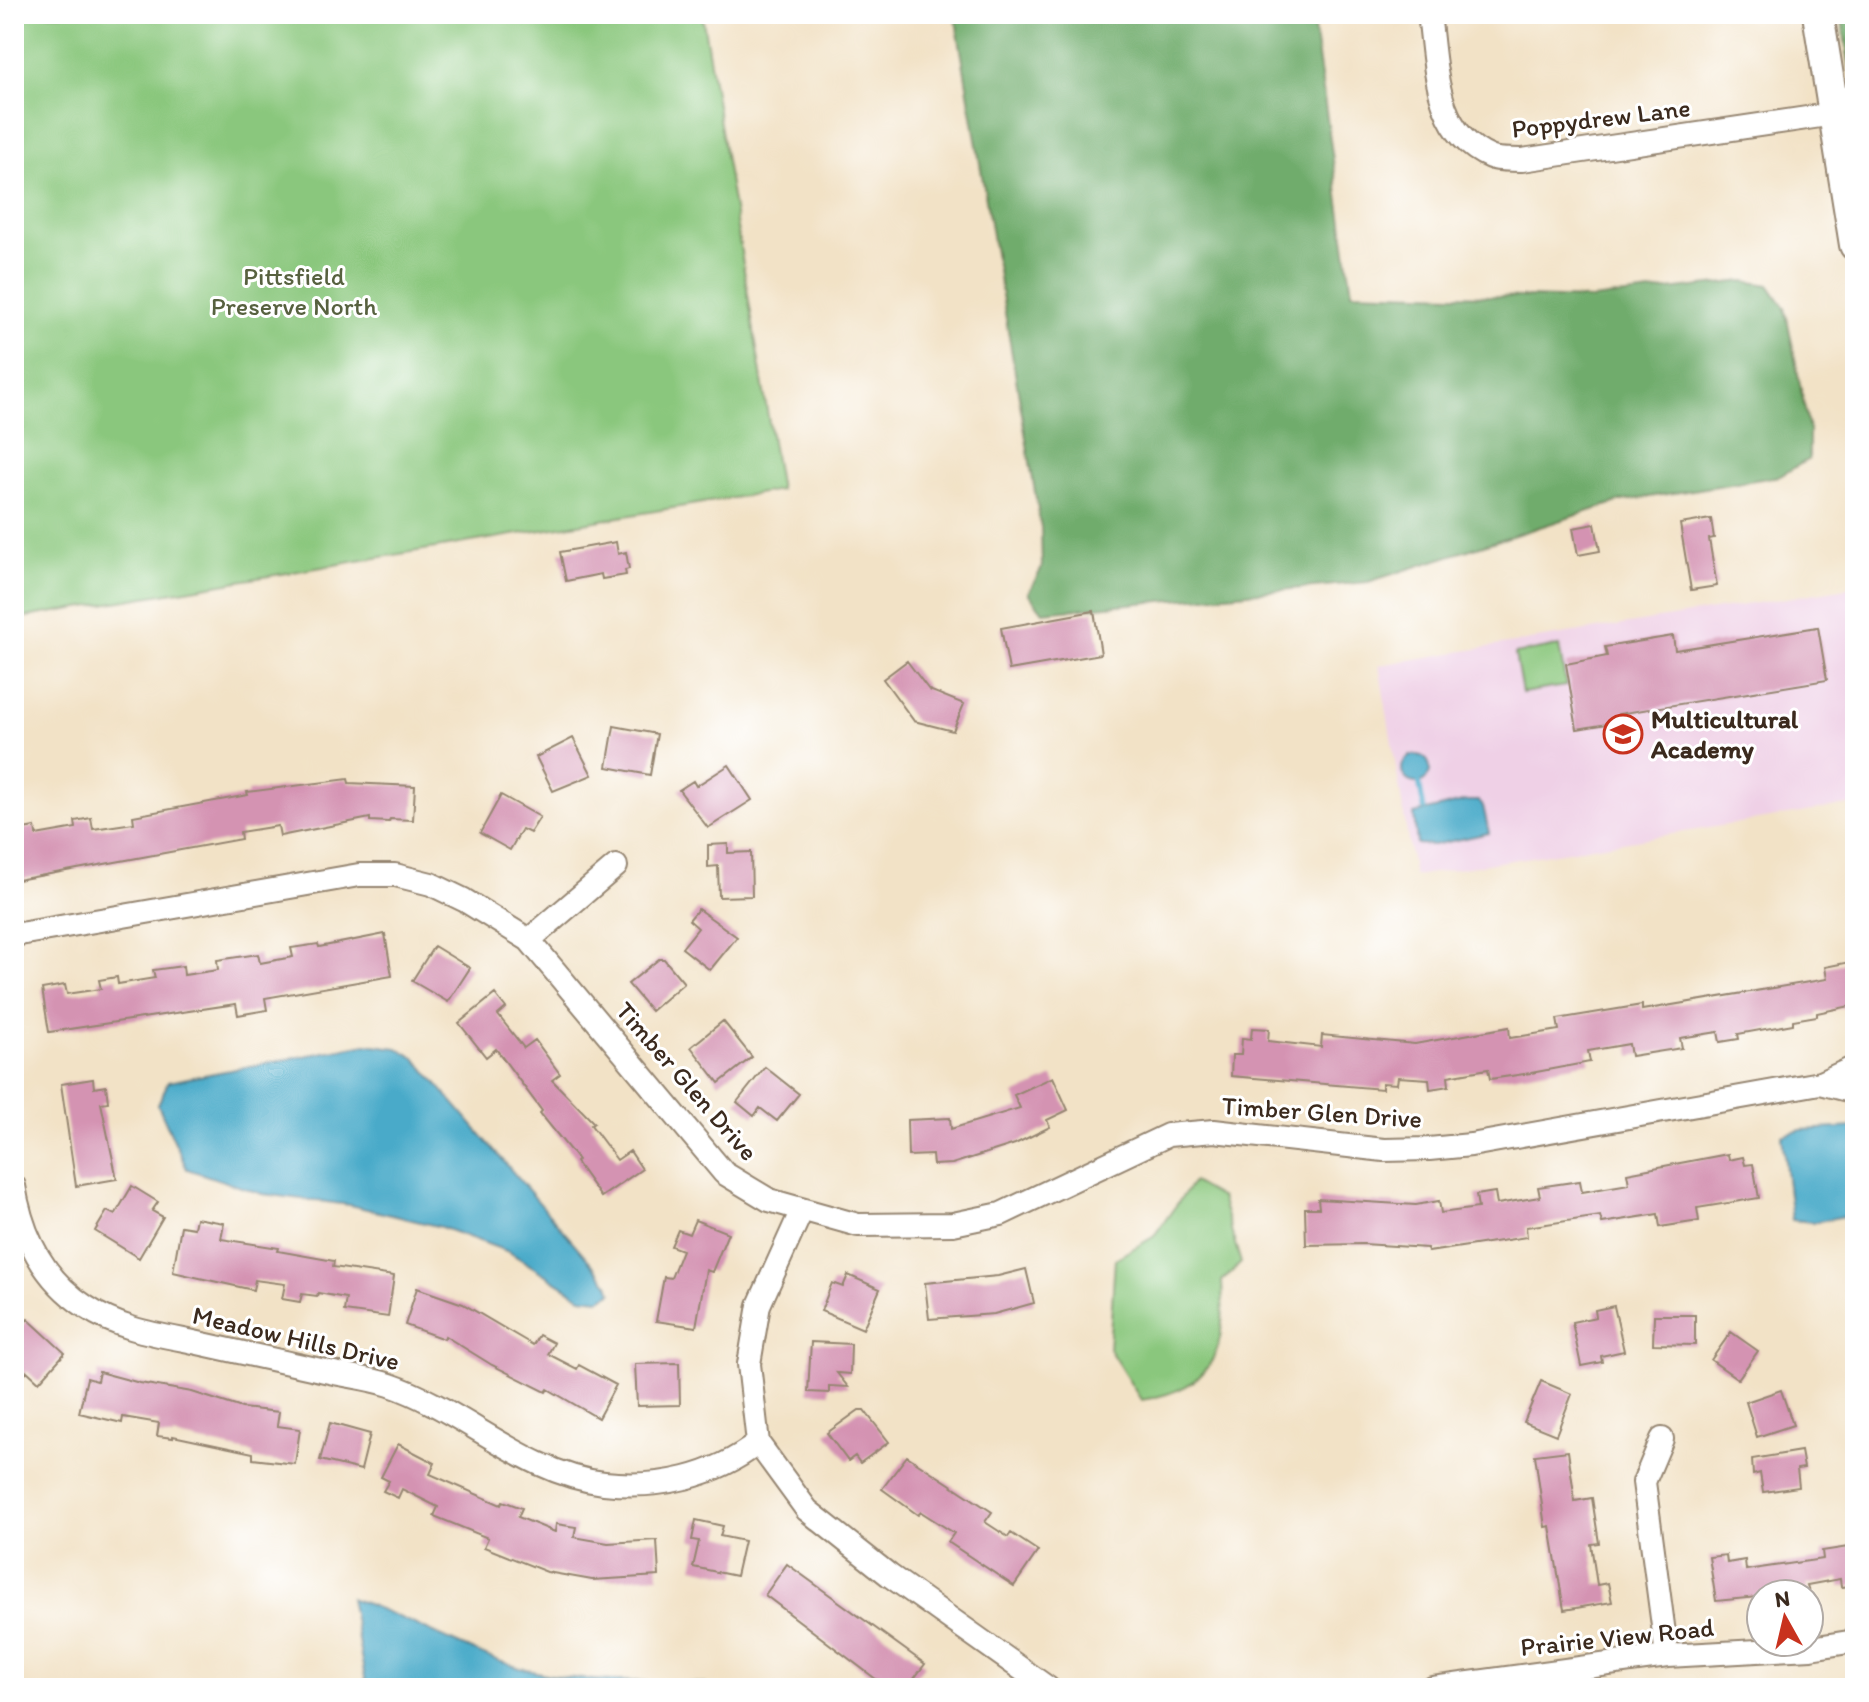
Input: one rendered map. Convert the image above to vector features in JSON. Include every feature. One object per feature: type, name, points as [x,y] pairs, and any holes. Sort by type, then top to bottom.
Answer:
[{"type":"main road","points":[[1818,14],[1855,245]]},
{"type":"street","name":"Poppydrew Lane","points":[[1429,14],[1438,91],[1450,123],[1470,144],[1492,158],[1522,160],[1834,114]]},
{"type":"street","points":[[529,940],[616,866]]},
{"type":"street","name":"Timber Glen Drive","points":[[14,935],[377,874],[414,879],[448,891],[529,940],[724,1173],[753,1192],[801,1212],[858,1225],[953,1224],[1001,1214],[1168,1135],[1214,1131],[1384,1150],[1471,1145],[1820,1083],[1855,1067]]},
{"type":"street","name":"Timber Glen Drive","points":[[1820,1083],[1855,1092]]},
{"type":"street","name":"Meadow Hills Drive","points":[[14,1186],[25,1235],[44,1267],[69,1294],[116,1323],[388,1385],[442,1408],[560,1473],[600,1482],[642,1484],[683,1479],[722,1466],[758,1443]]},
{"type":"street","points":[[801,1212],[759,1305],[749,1364],[758,1443],[807,1510],[889,1575],[1048,1688]]},
{"type":"street","points":[[1662,1439],[1644,1482],[1667,1656]]},
{"type":"street","name":"Prairie View Road","points":[[1433,1688],[1667,1656],[1811,1648],[1855,1641]]},
{"type":"shaded area","name":"Multicultural Academy","points":[[1854,587],[1855,804],[1414,876],[1379,665]]},
{"type":"green space","name":"Pittsfield Preserve North","points":[[14,14],[702,14],[780,490],[14,619]]},
{"type":"green space","points":[[955,14],[1312,14],[1352,292],[1592,299],[1744,281],[1769,285],[1785,308],[1809,430],[1809,459],[1780,476],[1618,502],[1368,582],[1043,612],[1028,593],[1042,568],[1041,528]]},
{"type":"green space","points":[[1841,14],[1855,14],[1855,100]]},
{"type":"green space","points":[[1559,646],[1566,686],[1522,693],[1515,654]]},
{"type":"green space","points":[[1193,1182],[1221,1198],[1241,1263],[1222,1281],[1222,1327],[1211,1362],[1201,1375],[1186,1386],[1141,1400],[1109,1349],[1115,1259],[1153,1237]]},
{"type":"water","points":[[1416,755],[1426,759],[1430,769],[1426,779],[1416,783],[1406,779],[1402,769],[1406,759]]},
{"type":"water","points":[[1478,801],[1483,806],[1489,833],[1433,845],[1417,844],[1414,814]]},
{"type":"water","points":[[366,1044],[397,1048],[415,1058],[609,1284],[612,1293],[600,1299],[581,1297],[509,1252],[441,1227],[350,1205],[262,1194],[187,1169],[158,1105],[168,1082]]},
{"type":"water","points":[[1855,1127],[1855,1214],[1814,1222],[1792,1220],[1782,1136],[1801,1130]]},
{"type":"water","points":[[350,1598],[520,1668],[565,1677],[703,1684],[710,1688],[367,1688]]},
{"type":"building","points":[[1711,519],[1714,538],[1709,539],[1717,586],[1691,590],[1680,524]]},
{"type":"building","points":[[1595,524],[1600,551],[1578,555],[1573,528]]},
{"type":"building","points":[[616,542],[618,554],[626,552],[629,569],[625,570],[626,575],[602,579],[601,574],[566,581],[560,552]]},
{"type":"building","points":[[1094,611],[1101,654],[1009,670],[1001,628]]},
{"type":"building","points":[[1818,627],[1827,680],[1618,714],[1619,722],[1577,729],[1566,664],[1607,656],[1605,647],[1673,636],[1675,650]]},
{"type":"building","points":[[907,661],[929,690],[964,704],[953,731],[914,721],[883,679]]},
{"type":"building","points":[[614,726],[657,734],[650,775],[607,767]]},
{"type":"building","points":[[573,738],[592,775],[553,791],[536,757]]},
{"type":"building","points":[[729,765],[752,800],[708,828],[679,790],[693,781],[696,786]]},
{"type":"building","points":[[348,779],[349,783],[415,786],[413,820],[390,819],[389,822],[370,821],[370,818],[280,836],[278,826],[240,832],[241,839],[17,880],[14,842],[19,841],[17,830],[35,827],[36,835],[76,828],[75,821],[91,818],[93,829],[134,823],[133,816],[248,795],[247,792]]},
{"type":"building","points":[[501,795],[540,817],[530,833],[522,829],[510,850],[480,833]]},
{"type":"building","points":[[728,844],[728,853],[751,852],[752,896],[719,897],[718,866],[708,867],[708,845]]},
{"type":"building","points":[[698,909],[737,937],[710,970],[682,948],[698,928],[689,920]]},
{"type":"building","points":[[385,934],[392,976],[265,998],[267,1010],[238,1015],[236,1004],[49,1032],[42,989],[65,985],[67,994],[101,989],[99,980],[117,977],[118,984],[155,978],[153,970],[183,966],[184,975],[218,970],[217,960],[258,954],[260,963],[293,957],[291,948],[318,944],[319,947]]},
{"type":"building","points":[[434,946],[470,968],[448,1002],[412,981]]},
{"type":"building","points":[[659,959],[664,959],[684,983],[651,1011],[628,984]]},
{"type":"building","points":[[1855,961],[1855,1005],[1793,1020],[1793,1024],[1738,1034],[1739,1039],[1720,1042],[1718,1032],[1680,1038],[1682,1048],[1631,1056],[1629,1044],[1588,1051],[1590,1062],[1490,1079],[1488,1069],[1448,1076],[1449,1086],[1430,1089],[1429,1079],[1398,1077],[1397,1084],[1382,1083],[1382,1089],[1231,1076],[1232,1055],[1241,1055],[1242,1038],[1251,1039],[1252,1028],[1269,1029],[1268,1041],[1321,1047],[1322,1035],[1415,1044],[1509,1027],[1510,1038],[1559,1030],[1557,1019],[1642,1005],[1642,1010],[1827,979],[1825,967]]},
{"type":"building","points":[[495,994],[506,1008],[498,1015],[524,1048],[535,1040],[560,1074],[552,1080],[594,1123],[591,1125],[617,1160],[630,1151],[642,1169],[601,1197],[576,1162],[578,1160],[540,1113],[542,1111],[496,1049],[486,1057],[459,1023]]},
{"type":"building","points":[[723,1021],[752,1057],[719,1083],[691,1047]]},
{"type":"building","points":[[765,1067],[799,1094],[777,1121],[760,1108],[754,1116],[737,1102]]},
{"type":"building","points":[[1053,1077],[1068,1110],[1047,1120],[1050,1127],[1015,1144],[952,1164],[933,1165],[932,1155],[908,1156],[907,1120],[950,1118],[951,1129],[1020,1108],[1014,1095]]},
{"type":"building","points":[[93,1079],[94,1088],[106,1086],[108,1102],[101,1103],[117,1179],[76,1186],[61,1084]]},
{"type":"building","points":[[1728,1154],[1729,1160],[1743,1157],[1745,1165],[1753,1164],[1759,1198],[1697,1208],[1699,1221],[1660,1227],[1658,1214],[1602,1223],[1600,1216],[1526,1227],[1527,1237],[1428,1252],[1427,1248],[1363,1244],[1306,1245],[1305,1208],[1319,1208],[1318,1199],[1416,1205],[1439,1201],[1441,1213],[1478,1208],[1476,1195],[1495,1192],[1497,1204],[1540,1197],[1538,1187],[1580,1181],[1582,1192],[1629,1184],[1627,1173]]},
{"type":"building","points":[[132,1186],[158,1202],[152,1211],[163,1217],[139,1258],[95,1231],[107,1211],[115,1215]]},
{"type":"building","points":[[196,1218],[224,1223],[221,1239],[334,1261],[333,1267],[394,1276],[388,1317],[344,1311],[346,1298],[318,1293],[317,1296],[302,1294],[300,1302],[282,1299],[285,1284],[255,1280],[253,1290],[173,1272],[181,1226],[194,1228]]},
{"type":"building","points":[[695,1220],[728,1233],[712,1272],[706,1270],[696,1327],[656,1321],[664,1277],[671,1278],[682,1250],[671,1246],[678,1230],[689,1234]]},
{"type":"building","points":[[1026,1269],[1034,1303],[994,1314],[929,1319],[925,1283],[998,1276]]},
{"type":"building","points":[[848,1275],[880,1289],[863,1329],[821,1311],[832,1283],[843,1287]]},
{"type":"building","points":[[417,1288],[463,1304],[533,1345],[539,1335],[554,1343],[548,1354],[577,1369],[579,1365],[616,1385],[598,1418],[548,1389],[546,1392],[492,1365],[445,1336],[444,1339],[405,1325]]},
{"type":"building","points":[[1614,1306],[1624,1351],[1601,1356],[1602,1362],[1581,1366],[1572,1322],[1596,1317],[1595,1310]]},
{"type":"building","points":[[1654,1315],[1695,1315],[1695,1345],[1653,1344]]},
{"type":"building","points":[[28,1319],[65,1353],[39,1382],[27,1371],[22,1377],[14,1370],[14,1346],[20,1339],[14,1333]]},
{"type":"building","points":[[1731,1332],[1758,1351],[1738,1379],[1711,1360]]},
{"type":"building","points":[[811,1342],[851,1344],[850,1374],[837,1373],[848,1387],[829,1386],[829,1393],[808,1392]]},
{"type":"building","points":[[679,1363],[680,1405],[637,1406],[635,1364]]},
{"type":"building","points":[[99,1372],[192,1392],[242,1408],[279,1412],[277,1426],[300,1429],[295,1464],[253,1459],[253,1453],[173,1436],[157,1436],[159,1423],[123,1417],[122,1423],[79,1413],[87,1378],[97,1381]]},
{"type":"building","points":[[1541,1381],[1572,1394],[1556,1435],[1524,1422]]},
{"type":"building","points":[[1781,1390],[1793,1425],[1757,1437],[1746,1402]]},
{"type":"building","points":[[859,1410],[864,1410],[889,1442],[860,1463],[855,1456],[848,1461],[827,1433]]},
{"type":"building","points":[[330,1423],[370,1434],[361,1470],[320,1460]]},
{"type":"building","points":[[398,1444],[435,1463],[430,1474],[501,1505],[503,1501],[522,1508],[518,1517],[555,1532],[556,1524],[576,1527],[574,1537],[608,1543],[657,1540],[659,1576],[592,1580],[547,1572],[484,1547],[488,1538],[434,1516],[438,1507],[402,1489],[398,1498],[383,1491],[389,1481],[381,1477]]},
{"type":"building","points":[[1568,1451],[1575,1501],[1592,1498],[1599,1543],[1591,1544],[1597,1585],[1608,1583],[1612,1602],[1564,1610],[1550,1526],[1545,1527],[1535,1455]]},
{"type":"building","points":[[1801,1451],[1804,1468],[1797,1469],[1799,1487],[1763,1492],[1760,1473],[1753,1475],[1752,1459]]},
{"type":"building","points":[[907,1456],[992,1512],[985,1522],[1008,1537],[1011,1533],[1038,1551],[1014,1586],[948,1542],[954,1533],[921,1512],[918,1515],[882,1489]]},
{"type":"building","points":[[696,1520],[723,1526],[720,1536],[744,1541],[736,1576],[693,1567],[699,1541],[692,1540]]},
{"type":"building","points":[[1855,1546],[1855,1585],[1841,1587],[1840,1579],[1825,1582],[1825,1578],[1745,1578],[1745,1598],[1716,1601],[1709,1557],[1726,1555],[1727,1563],[1745,1560],[1746,1570],[1823,1559],[1822,1551]]},
{"type":"building","points":[[787,1564],[925,1664],[907,1688],[871,1688],[877,1680],[765,1595]]},
{"type":"waterway","points":[[1419,782],[1424,809]]},
{"type":"place","name":"Multicultural Academy","points":[[1623,734]]}]
